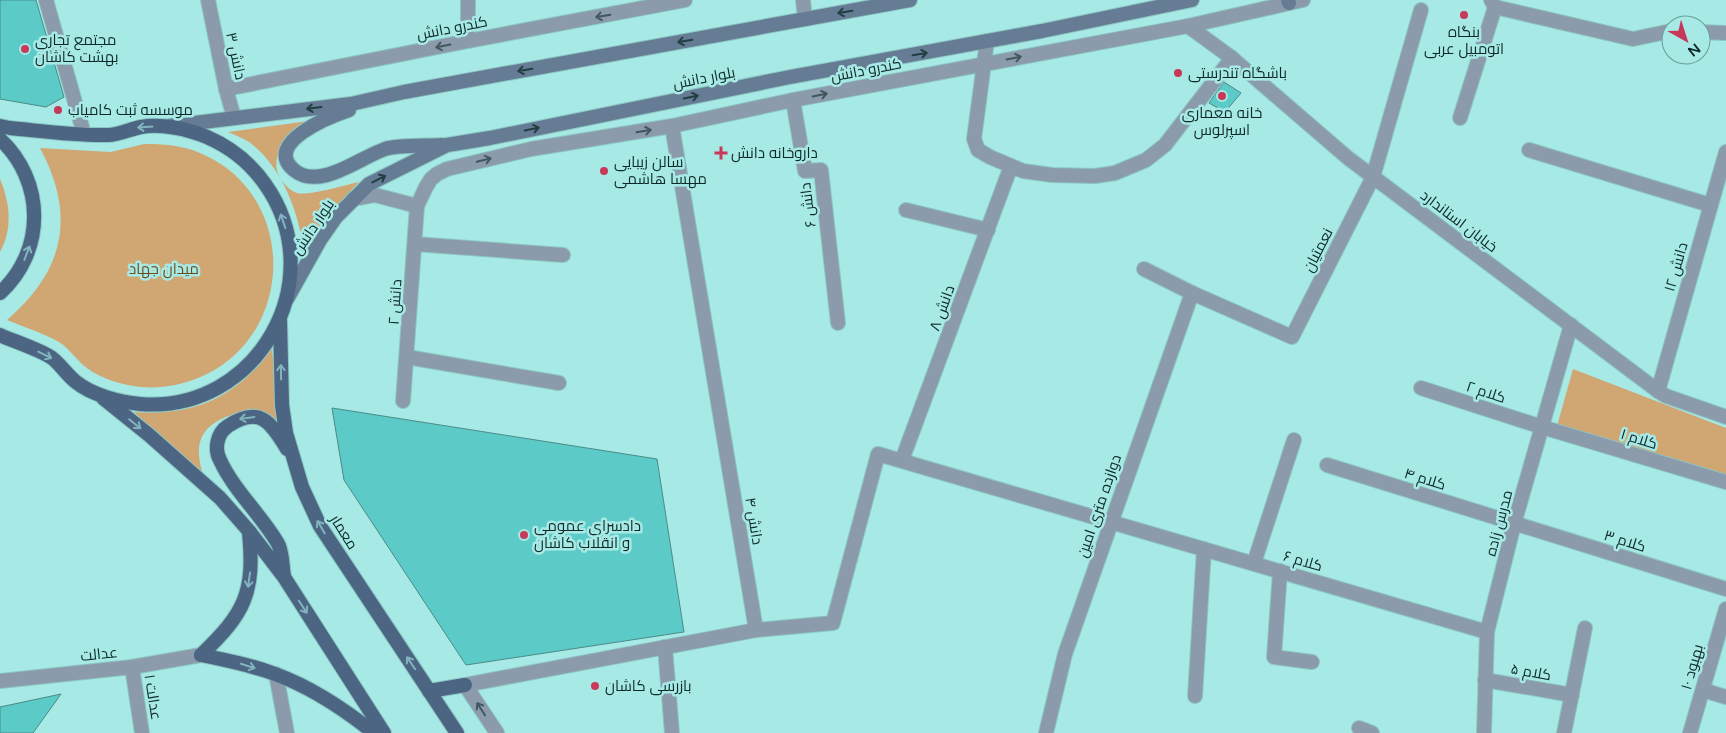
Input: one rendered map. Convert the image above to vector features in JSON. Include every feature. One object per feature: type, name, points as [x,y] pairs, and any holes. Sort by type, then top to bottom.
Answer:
[{"type":"main road","points":[[165,127],[351,104],[910,0]]},
{"type":"main road","name":"بلوار دانش","points":[[287,299],[320,240],[336,217],[353,199],[369,184],[447,145],[1192,0]]},
{"type":"main road","points":[[383,98],[331,116],[303,132],[288,147],[284,156],[287,163],[294,170],[310,178],[326,176],[387,148],[447,145]]},
{"type":"main road","points":[[0,126],[110,135],[142,126],[165,127],[186,130],[207,137],[226,147],[244,160],[259,176],[272,194],[288,234],[291,256],[290,277],[287,299],[280,320],[270,339],[241,372],[223,384],[183,401],[139,404],[97,393]]},
{"type":"main road","points":[[0,139],[23,167],[31,188],[35,211],[33,235],[27,255],[16,275],[0,293]]},
{"type":"main road","name":"معمار","points":[[280,320],[282,405],[293,458],[302,488],[320,526],[457,733]]},
{"type":"main road","points":[[0,335],[51,357],[77,382],[97,393],[149,435],[220,498],[284,577],[384,733]]},
{"type":"main road","points":[[284,577],[279,544],[219,460],[217,451],[218,439],[224,428],[245,416],[254,416],[263,419],[269,424],[293,458]]},
{"type":"main road","points":[[201,655],[220,637],[237,616],[244,600],[249,583],[251,558],[248,531]]},
{"type":"main road","points":[[201,655],[240,663],[276,674],[322,697],[374,733]]},
{"type":"main road","points":[[429,691],[466,685]]},
{"type":"street","points":[[46,0],[84,134]]},
{"type":"street","name":"دانش ۳","points":[[208,0],[226,89],[234,118]]},
{"type":"street","points":[[468,0],[468,41]]},
{"type":"street","name":"کندرو دانش","points":[[226,89],[638,5],[685,0]]},
{"type":"street","points":[[803,0],[805,19]]},
{"type":"street","name":"کندرو دانش","points":[[417,206],[426,186],[437,174],[531,149],[672,126],[794,100],[1188,26],[1293,1]]},
{"type":"street","points":[[1460,118],[1493,4],[1632,39],[1661,33]]},
{"type":"street","name":"نعمتیان","points":[[1192,293],[1292,337],[1373,177],[1421,10]]},
{"type":"street","name":"خیابان استاندارد","points":[[1188,26],[1232,58],[1348,158],[1666,396],[1726,417]]},
{"type":"street","points":[[1711,32],[1726,33]]},
{"type":"street","points":[[987,41],[974,139],[978,150],[990,158],[1023,171],[1052,175],[1095,176],[1115,173],[1146,160],[1165,145],[1232,58]]},
{"type":"street","name":"دانش ۶","points":[[794,100],[805,171],[821,170],[838,323]]},
{"type":"street","name":"دانش ۴","points":[[672,126],[756,630]]},
{"type":"street","points":[[1529,150],[1710,205]]},
{"type":"street","name":"دانش ۱۲","points":[[1658,390],[1726,152]]},
{"type":"street","name":"دانش ۸","points":[[902,460],[1011,166]]},
{"type":"street","points":[[353,199],[375,195],[417,206]]},
{"type":"street","name":"دانش ۲","points":[[403,400],[408,357],[417,206]]},
{"type":"street","points":[[906,210],[988,230]]},
{"type":"street","points":[[415,244],[563,255]]},
{"type":"street","points":[[1144,269],[1192,293]]},
{"type":"street","name":"دوازده متری امین","points":[[1046,733],[1065,654],[1192,293]]},
{"type":"street","name":"مدرس زاده","points":[[1484,733],[1486,632],[1514,524],[1571,325]]},
{"type":"street","points":[[408,357],[559,383]]},
{"type":"street","name":"کلام ۲","points":[[1421,388],[1542,427]]},
{"type":"street","name":"کلام ۱","points":[[1542,427],[1726,482]]},
{"type":"street","points":[[1254,564],[1294,440]]},
{"type":"street","name":"کلام ۶","points":[[756,630],[833,623],[878,454],[1486,632]]},
{"type":"street","name":"کلام ۴","points":[[1327,466],[1514,524]]},
{"type":"street","name":"کلام ۳","points":[[1514,524],[1726,589]]},
{"type":"street","points":[[1195,696],[1204,549]]},
{"type":"street","points":[[1280,572],[1274,657],[1312,662]]},
{"type":"street","name":"بهبود ۱۰","points":[[1690,733],[1726,609]]},
{"type":"street","points":[[1564,733],[1586,628]]},
{"type":"street","points":[[497,733],[466,685],[756,630]]},
{"type":"street","points":[[665,647],[672,733]]},
{"type":"street","name":"عدالت","points":[[0,681],[132,667],[201,655]]},
{"type":"street","name":"عدالت ۱","points":[[132,667],[142,733]]},
{"type":"street","points":[[276,674],[287,733]]},
{"type":"street","name":"کلام ۵","points":[[1485,680],[1572,695]]},
{"type":"street","points":[[1703,690],[1726,697]]},
{"type":"green space","points":[[308,121],[287,140],[278,155],[276,163],[277,172],[282,181],[293,191],[303,194],[359,182],[327,216],[304,250],[293,205],[279,176],[261,152],[247,141],[228,132]]},
{"type":"green space","name":"میدان جهاد","points":[[144,144],[158,144],[193,150],[231,172],[254,198],[268,228],[273,261],[270,294],[258,326],[237,353],[199,378],[175,385],[157,387],[133,386],[105,378],[87,368],[59,342],[7,320],[27,301],[42,281],[52,261],[59,240],[61,219],[58,196],[51,173],[40,148],[111,152]]},
{"type":"green space","points":[[0,179],[6,197],[9,216],[7,234],[0,252]]},
{"type":"green space","points":[[272,349],[280,429],[244,411],[219,420],[204,433],[200,442],[200,463],[204,477],[134,412],[176,411],[195,407],[212,400],[228,392],[243,380]]},
{"type":"green space","points":[[1573,369],[1726,428],[1726,478],[1557,426]]},
{"type":"building","name":"مجتمع تجاری بهشت کاشان","points":[[0,0],[36,0],[64,97],[46,107],[0,99]]},
{"type":"building","name":"خانه معماری اسپرلوس","points":[[1224,82],[1241,93],[1225,112],[1209,103]]},
{"type":"building","name":"دادسرای عمومی و انقلاب کاشان","points":[[332,408],[657,459],[684,632],[466,665],[344,480]]},
{"type":"building","points":[[61,694],[33,733],[0,733],[0,707]]},
{"type":"place","name":"بنگاه اتومبیل عربی","points":[[1464,15]]},
{"type":"place","name":"مجتمع تجاری بهشت کاشان","points":[[25,49]]},
{"type":"place","name":"باشگاه تندرستی","points":[[1178,73]]},
{"type":"place","name":"خانه معماری اسپرلوس","points":[[1222,96]]},
{"type":"place","name":"موسسه ثبت کامیاب","points":[[58,110]]},
{"type":"place","name":"داروخانه دانش","points":[[721,153]]},
{"type":"place","name":"سالن زیبایی مهسا هاشمی","points":[[604,171]]},
{"type":"place","name":"دادسرای عمومی و انقلاب کاشان","points":[[524,535]]},
{"type":"place","name":"بازرسی کاشان","points":[[595,686]]}]
